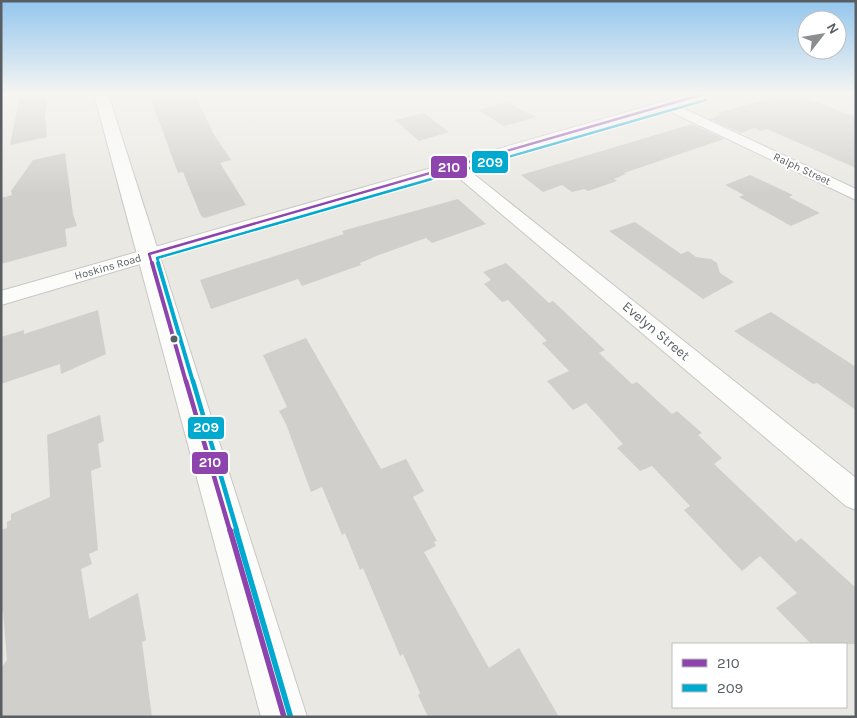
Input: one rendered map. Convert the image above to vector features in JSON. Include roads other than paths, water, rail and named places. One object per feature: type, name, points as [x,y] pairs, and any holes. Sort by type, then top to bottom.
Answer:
[{"type":"street","points":[[111,128],[284,717]]},
{"type":"street","name":"Hoskins Road","points":[[1,298],[588,128]]},
{"type":"street","name":"Ralph Street","points":[[714,128],[856,194]]},
{"type":"street","name":"Evelyn Street","points":[[455,166],[856,496]]}]
